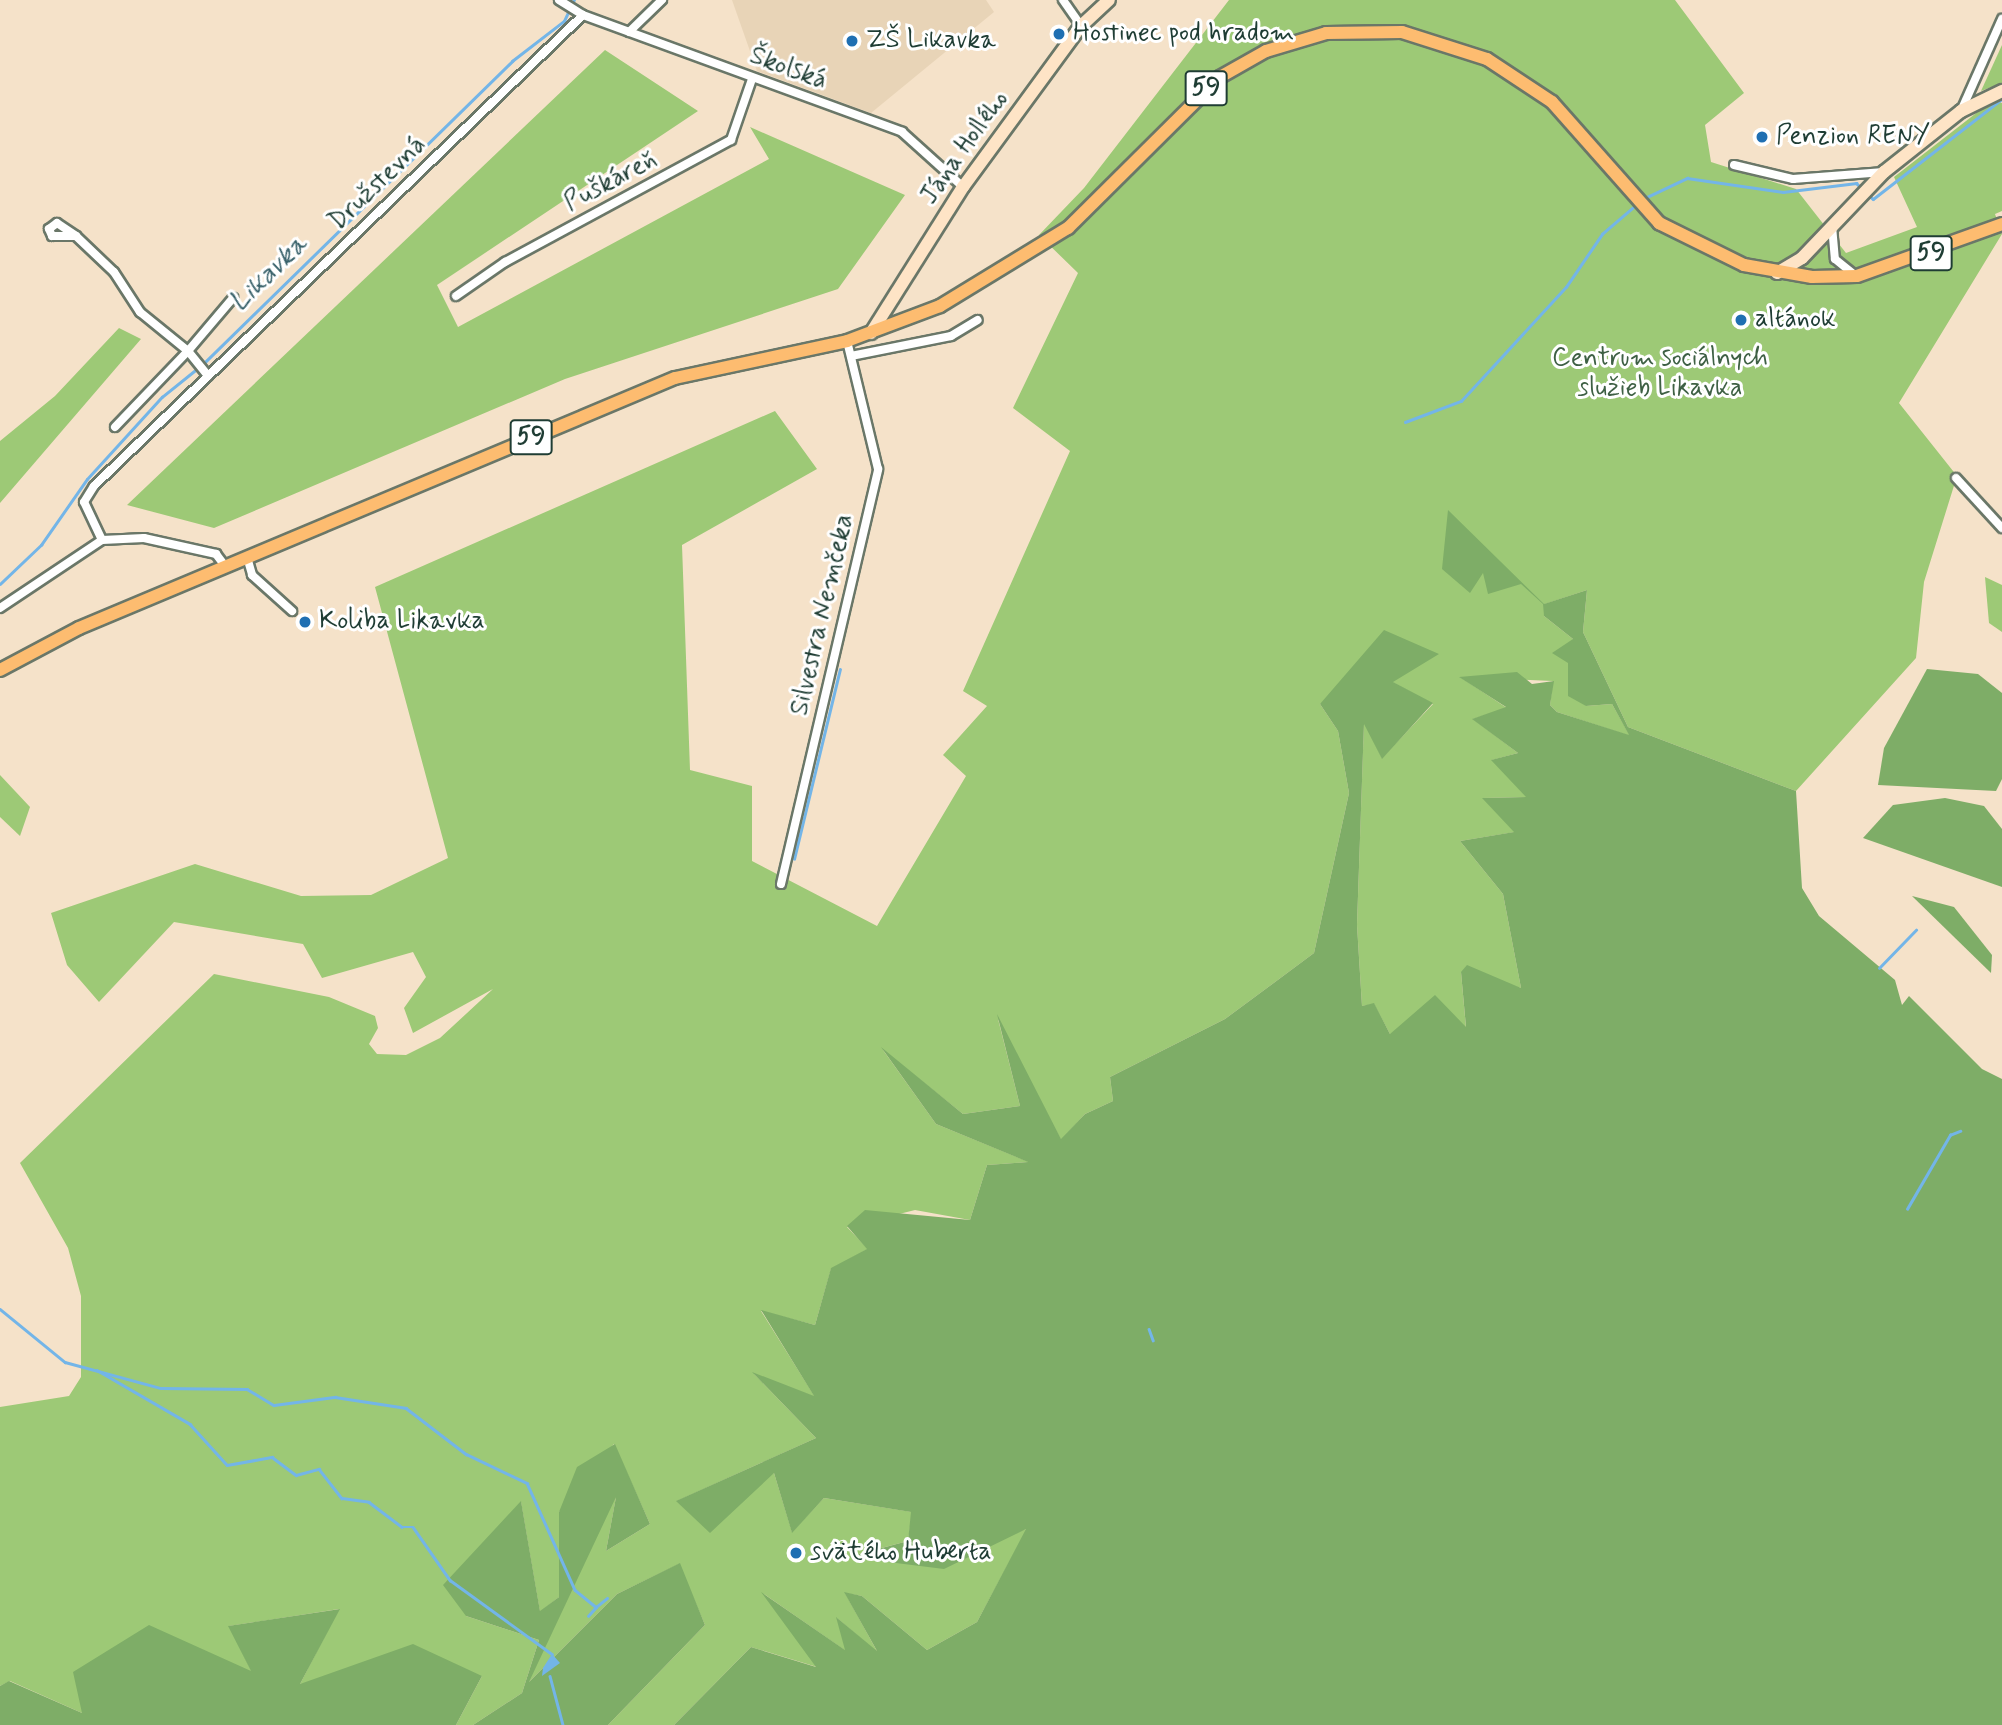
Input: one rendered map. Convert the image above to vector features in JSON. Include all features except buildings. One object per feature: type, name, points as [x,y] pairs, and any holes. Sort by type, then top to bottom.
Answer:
[{"type":"main road","name":"59","points":[[0,670],[79,628],[685,374],[847,341],[940,306],[1024,261],[1081,216],[1210,84],[1266,51],[1326,33],[1402,32],[1487,59],[1552,102],[1619,185],[1645,211],[1690,244],[1777,274],[1857,275],[2002,223]]},
{"type":"street","name":"Školská","points":[[559,0],[583,15],[902,132],[963,187]]},
{"type":"street","points":[[629,32],[662,0]]},
{"type":"street","points":[[1063,0],[1081,26]]},
{"type":"street","name":"Jána Hollého","points":[[871,333],[963,187],[1081,26],[1109,0]]},
{"type":"street","name":"Družstevná","points":[[102,540],[84,502],[93,486],[583,15]]},
{"type":"street","points":[[1961,111],[2002,19]]},
{"type":"street","name":"Puškáreň","points":[[456,296],[505,262],[731,141],[752,79]]},
{"type":"street","points":[[1777,274],[1832,226],[1884,172],[1961,111],[2002,91]]},
{"type":"street","points":[[1734,165],[1793,179],[1884,172]]},
{"type":"street","points":[[1832,226],[1835,259],[1857,275]]},
{"type":"street","points":[[76,236],[114,272],[140,312],[188,351],[208,376]]},
{"type":"street","points":[[116,428],[233,298]]},
{"type":"street","points":[[851,356],[951,336],[978,320]]},
{"type":"street","name":"Silvestra Nemčeka","points":[[781,884],[878,469],[847,341]]},
{"type":"street","points":[[1956,478],[2002,528]]},
{"type":"street","points":[[0,608],[102,540],[144,538],[216,554],[225,566]]},
{"type":"street","points":[[247,557],[252,575],[292,611]]},
{"type":"shaded area","name":"ZŠ Likavka","points":[[732,0],[986,0],[994,12],[871,113],[757,71]]},
{"type":"green space","name":"Centrum sociálnych služieb Likavka","points":[[1229,0],[1675,0],[1744,93],[1705,125],[1711,162],[1796,189],[1846,253],[1917,227],[1894,177],[1993,100],[2002,103],[2002,211],[1995,214],[2002,234],[1899,403],[1957,476],[1924,582],[1916,658],[1796,791],[1628,727],[1583,632],[1587,590],[1545,604],[1544,616],[1573,639],[1568,663],[1586,706],[1612,704],[1630,736],[1557,712],[1550,705],[1553,681],[1460,677],[1507,708],[1473,719],[1518,753],[1492,760],[1527,797],[1483,798],[1515,832],[1460,841],[1503,894],[1521,988],[1461,972],[1466,1028],[1390,1034],[1374,1004],[1362,1006],[1357,925],[1364,722],[1382,758],[1433,704],[1392,682],[1320,704],[1338,731],[1349,793],[1314,953],[1225,1019],[1110,1077],[1113,1101],[1085,1114],[1061,1140],[998,1019],[1020,1106],[963,1114],[883,1050],[936,1124],[1029,1162],[987,1165],[970,1220],[915,1210],[847,1227],[868,1249],[831,1269],[815,1325],[761,1311],[815,1397],[754,1374],[816,1438],[677,1501],[774,1473],[792,1532],[824,1498],[912,1512],[908,1541],[851,1556],[1027,1529],[977,1622],[927,1650],[862,1596],[845,1593],[878,1653],[837,1618],[846,1651],[764,1594],[817,1667],[751,1647],[674,1725],[608,1725],[705,1625],[679,1564],[617,1594],[527,1684],[617,1492],[606,1551],[650,1524],[614,1444],[559,1512],[559,1597],[540,1612],[521,1502],[466,1616],[539,1640],[522,1693],[473,1725],[456,1725],[482,1676],[300,1684],[339,1609],[229,1626],[252,1672],[82,1713],[10,1681],[0,1686],[0,1407],[69,1396],[81,1377],[81,1296],[68,1248],[20,1163],[214,974],[329,997],[375,1016],[378,1028],[369,1044],[377,1054],[406,1055],[440,1038],[493,989],[413,1033],[404,1008],[426,977],[413,952],[322,978],[303,944],[174,922],[99,1002],[67,965],[51,913],[195,864],[301,896],[371,895],[448,858],[375,587],[775,411],[817,469],[682,545],[690,770],[752,786],[752,861],[877,926],[966,776],[943,755],[987,706],[963,691],[1070,451],[1013,408],[1078,273],[1039,235],[1084,188]],"holes":[[[1448,511],[1521,584],[1483,572]]]},
{"type":"green space","points":[[2002,45],[2002,83],[1981,91]]},
{"type":"green space","points":[[605,50],[698,111],[437,285],[458,327],[769,159],[750,127],[905,195],[838,289],[565,379],[214,528],[127,505]]},
{"type":"green space","points":[[119,328],[141,339],[0,503],[0,441],[55,396]]},
{"type":"green space","points":[[1448,510],[1544,604],[1587,590],[1583,632],[1628,727],[1796,791],[1802,888],[1819,916],[1895,980],[1902,1005],[1909,996],[1982,1069],[2002,1079],[2002,1725],[674,1725],[751,1647],[816,1667],[761,1592],[845,1650],[836,1617],[877,1651],[844,1592],[862,1596],[927,1650],[977,1622],[1026,1529],[944,1569],[848,1557],[908,1541],[911,1512],[824,1498],[792,1533],[774,1473],[710,1533],[676,1501],[816,1438],[752,1372],[814,1396],[761,1310],[815,1325],[831,1268],[867,1249],[847,1226],[865,1210],[970,1220],[987,1165],[1028,1162],[936,1124],[881,1047],[963,1114],[1020,1106],[997,1014],[1061,1139],[1085,1114],[1113,1101],[1110,1077],[1225,1019],[1314,953],[1349,793],[1338,731],[1320,704],[1384,630],[1439,654],[1393,682],[1433,703],[1382,759],[1364,724],[1357,925],[1362,1006],[1374,1003],[1390,1034],[1435,995],[1466,1027],[1461,972],[1467,965],[1521,988],[1503,894],[1460,841],[1514,832],[1482,798],[1526,797],[1491,760],[1518,753],[1472,719],[1506,707],[1459,677],[1517,672],[1532,684],[1554,681],[1550,705],[1557,712],[1629,735],[1612,704],[1586,706],[1568,696],[1568,663],[1552,653],[1573,639],[1544,616],[1543,604],[1521,584],[1488,594],[1483,573],[1470,593],[1442,569]]},
{"type":"green space","points":[[1985,577],[2002,585],[2002,632],[1989,623]]},
{"type":"green space","points":[[1927,669],[1978,674],[2002,693],[2002,779],[1996,791],[1878,785],[1884,748]]},
{"type":"green space","points":[[0,775],[30,807],[20,836],[0,817]]},
{"type":"green space","points":[[1945,798],[1984,806],[2002,829],[2002,887],[1863,838],[1893,805]]},
{"type":"green space","points":[[1912,896],[1954,907],[1992,955],[1991,973]]},
{"type":"green space","points":[[615,1444],[650,1524],[606,1551],[616,1497],[529,1682],[617,1594],[680,1563],[705,1625],[608,1725],[473,1725],[522,1693],[539,1640],[466,1616],[443,1585],[521,1501],[540,1611],[559,1597],[559,1512],[577,1467]]},
{"type":"green space","points":[[340,1609],[300,1684],[413,1644],[482,1676],[456,1725],[0,1725],[0,1686],[9,1681],[82,1713],[73,1672],[149,1625],[251,1671],[228,1626]]},
{"type":"water","points":[[552,1654],[560,1663],[542,1676],[543,1668]]},
{"type":"waterway","name":"Likavka","points":[[203,364],[512,61],[564,21],[574,0]]},
{"type":"waterway","points":[[1868,194],[1873,199],[2002,99]]},
{"type":"waterway","points":[[1645,198],[1687,178],[1783,192],[1856,183],[1863,189]]},
{"type":"waterway","points":[[1405,422],[1461,401],[1566,287],[1602,234],[1637,204]]},
{"type":"waterway","name":"Likavka","points":[[0,584],[41,545],[87,479],[162,397],[198,368]]},
{"type":"waterway","points":[[794,859],[840,669]]},
{"type":"waterway","points":[[1879,968],[1916,930]]},
{"type":"waterway","points":[[1907,1209],[1950,1135],[1960,1131]]},
{"type":"waterway","points":[[0,1309],[65,1362],[161,1388],[247,1389],[274,1405],[335,1397],[406,1408],[466,1454],[527,1483],[575,1590],[596,1607],[607,1598]]},
{"type":"waterway","points":[[1149,1329],[1153,1340]]},
{"type":"waterway","points":[[97,1370],[190,1424],[227,1465],[272,1457],[296,1475],[319,1469],[342,1498],[369,1502],[402,1527],[413,1527],[450,1580],[552,1654]]},
{"type":"waterway","points":[[588,1616],[596,1607]]},
{"type":"waterway","points":[[550,1676],[563,1725]]},
{"type":"place","name":"Hostinec pod hradom","points":[[1059,34]]},
{"type":"place","name":"ZŠ Likavka","points":[[852,41]]},
{"type":"place","name":"Penzion RENY","points":[[1762,137]]},
{"type":"place","name":"altánok","points":[[1741,320]]},
{"type":"place","name":"Koliba Likavka","points":[[305,622]]},
{"type":"place","name":"svätého Huberta","points":[[796,1553]]}]
